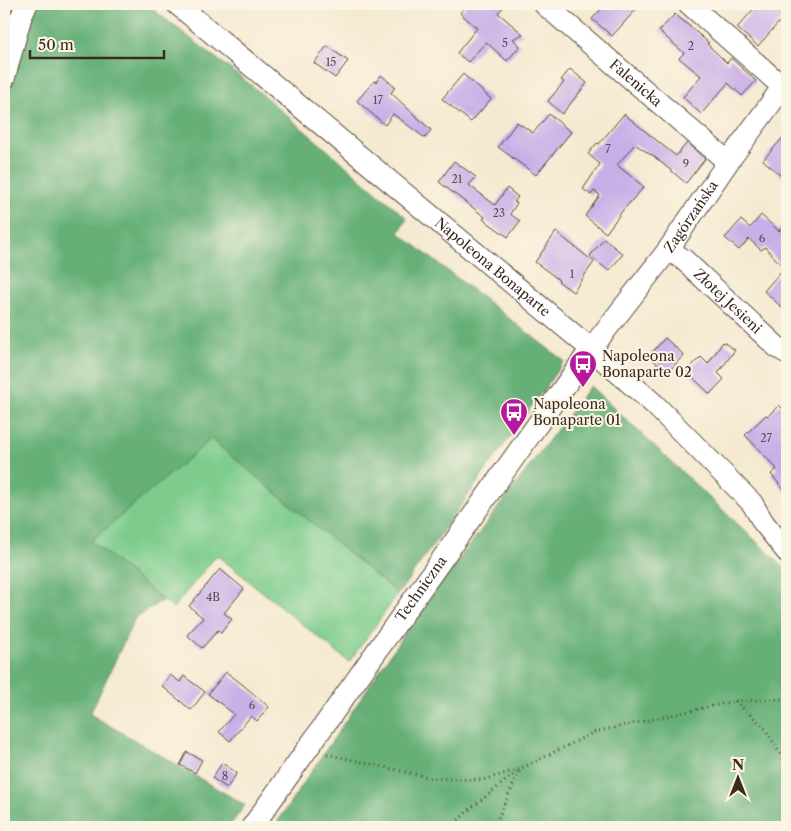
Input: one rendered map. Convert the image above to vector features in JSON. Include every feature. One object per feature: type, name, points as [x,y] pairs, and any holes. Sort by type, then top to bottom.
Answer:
[{"type":"street","points":[[4,79],[27,4]]},
{"type":"street","name":"Napoleona Bonaparte","points":[[177,4],[591,349],[654,404],[752,503],[763,522],[787,552]]},
{"type":"street","name":"Falenicka","points":[[544,4],[728,162]]},
{"type":"street","points":[[690,4],[784,91]]},
{"type":"street","name":"Zagórzańska","points":[[591,349],[668,250],[728,162],[784,91]]},
{"type":"street","name":"Złotej Jesieni","points":[[668,250],[683,259],[777,347],[787,353]]},
{"type":"street","name":"Techniczna","points":[[252,827],[591,349]]},
{"type":"path","points":[[307,749],[432,778],[483,780],[520,769],[595,732],[735,701],[787,699]]},
{"type":"path","points":[[735,701],[764,726],[787,765]]},
{"type":"path","points":[[452,827],[470,809],[520,769]]},
{"type":"path","points":[[494,827],[520,769]]},
{"type":"green space","points":[[4,4],[146,4],[251,85],[407,218],[399,233],[564,361],[398,594],[211,439],[91,541],[163,600],[135,618],[90,714],[245,805],[229,827],[4,827]]},
{"type":"green space","points":[[590,386],[787,570],[787,827],[274,827],[417,615]]},
{"type":"green space","points":[[211,439],[398,594],[349,662],[217,555],[173,608],[91,541]]},
{"type":"building","points":[[468,4],[506,4],[498,13],[523,34],[513,39],[520,46],[507,61],[486,42],[468,62],[457,53],[477,28],[460,13]]},
{"type":"building","points":[[606,4],[641,4],[612,36],[592,19]]},
{"type":"building","points":[[758,4],[787,4],[787,13],[758,46],[737,28]]},
{"type":"building","points":[[675,14],[709,43],[707,44],[727,63],[731,58],[756,81],[742,96],[728,83],[701,114],[683,97],[701,76],[679,58],[684,53],[659,31]]},
{"type":"building","points":[[327,46],[348,61],[335,78],[314,63]]},
{"type":"building","points":[[570,69],[587,83],[562,114],[548,101],[564,82],[561,80]]},
{"type":"building","points":[[463,74],[491,99],[471,122],[442,99]]},
{"type":"building","points":[[381,75],[395,87],[391,93],[431,130],[425,138],[393,114],[385,125],[357,101]]},
{"type":"building","points":[[549,114],[571,132],[536,175],[498,147],[517,122],[533,133]]},
{"type":"building","points":[[624,114],[676,156],[687,143],[705,159],[686,183],[651,154],[635,144],[617,165],[644,187],[623,210],[606,233],[585,216],[600,195],[594,191],[591,195],[583,189],[600,164],[588,154]]},
{"type":"building","points":[[787,133],[787,181],[763,160]]},
{"type":"building","points":[[454,161],[476,177],[469,185],[495,205],[507,188],[518,197],[514,202],[517,203],[510,214],[520,221],[508,237],[483,219],[485,217],[439,182]]},
{"type":"building","points":[[761,215],[779,231],[787,221],[787,312],[764,291],[784,268],[765,247],[761,250],[749,239],[739,250],[725,238],[741,220],[750,228]]},
{"type":"building","points":[[556,232],[594,262],[573,292],[535,262]]},
{"type":"building","points":[[604,239],[623,254],[609,271],[590,256]]},
{"type":"building","points":[[665,338],[684,355],[667,373],[649,356]]},
{"type":"building","points":[[723,342],[735,350],[718,373],[724,379],[710,394],[686,371],[701,357],[708,364]]},
{"type":"building","points":[[779,405],[787,413],[787,494],[771,474],[777,469],[745,435]]},
{"type":"building","points":[[220,569],[244,589],[224,613],[232,619],[221,633],[218,630],[202,648],[187,635],[203,618],[189,606]]},
{"type":"building","points":[[226,672],[269,707],[257,721],[251,716],[230,741],[219,732],[234,714],[208,694]]},
{"type":"building","points":[[170,675],[180,682],[184,676],[205,692],[191,710],[162,686]]},
{"type":"building","points":[[187,752],[202,760],[195,773],[180,765]]},
{"type":"building","points":[[222,763],[237,773],[227,788],[212,778]]},
{"type":"place","name":"Napoleona Bonaparte 02","points":[[583,388]]},
{"type":"place","name":"Napoleona Bonaparte 01","points":[[514,436]]}]
